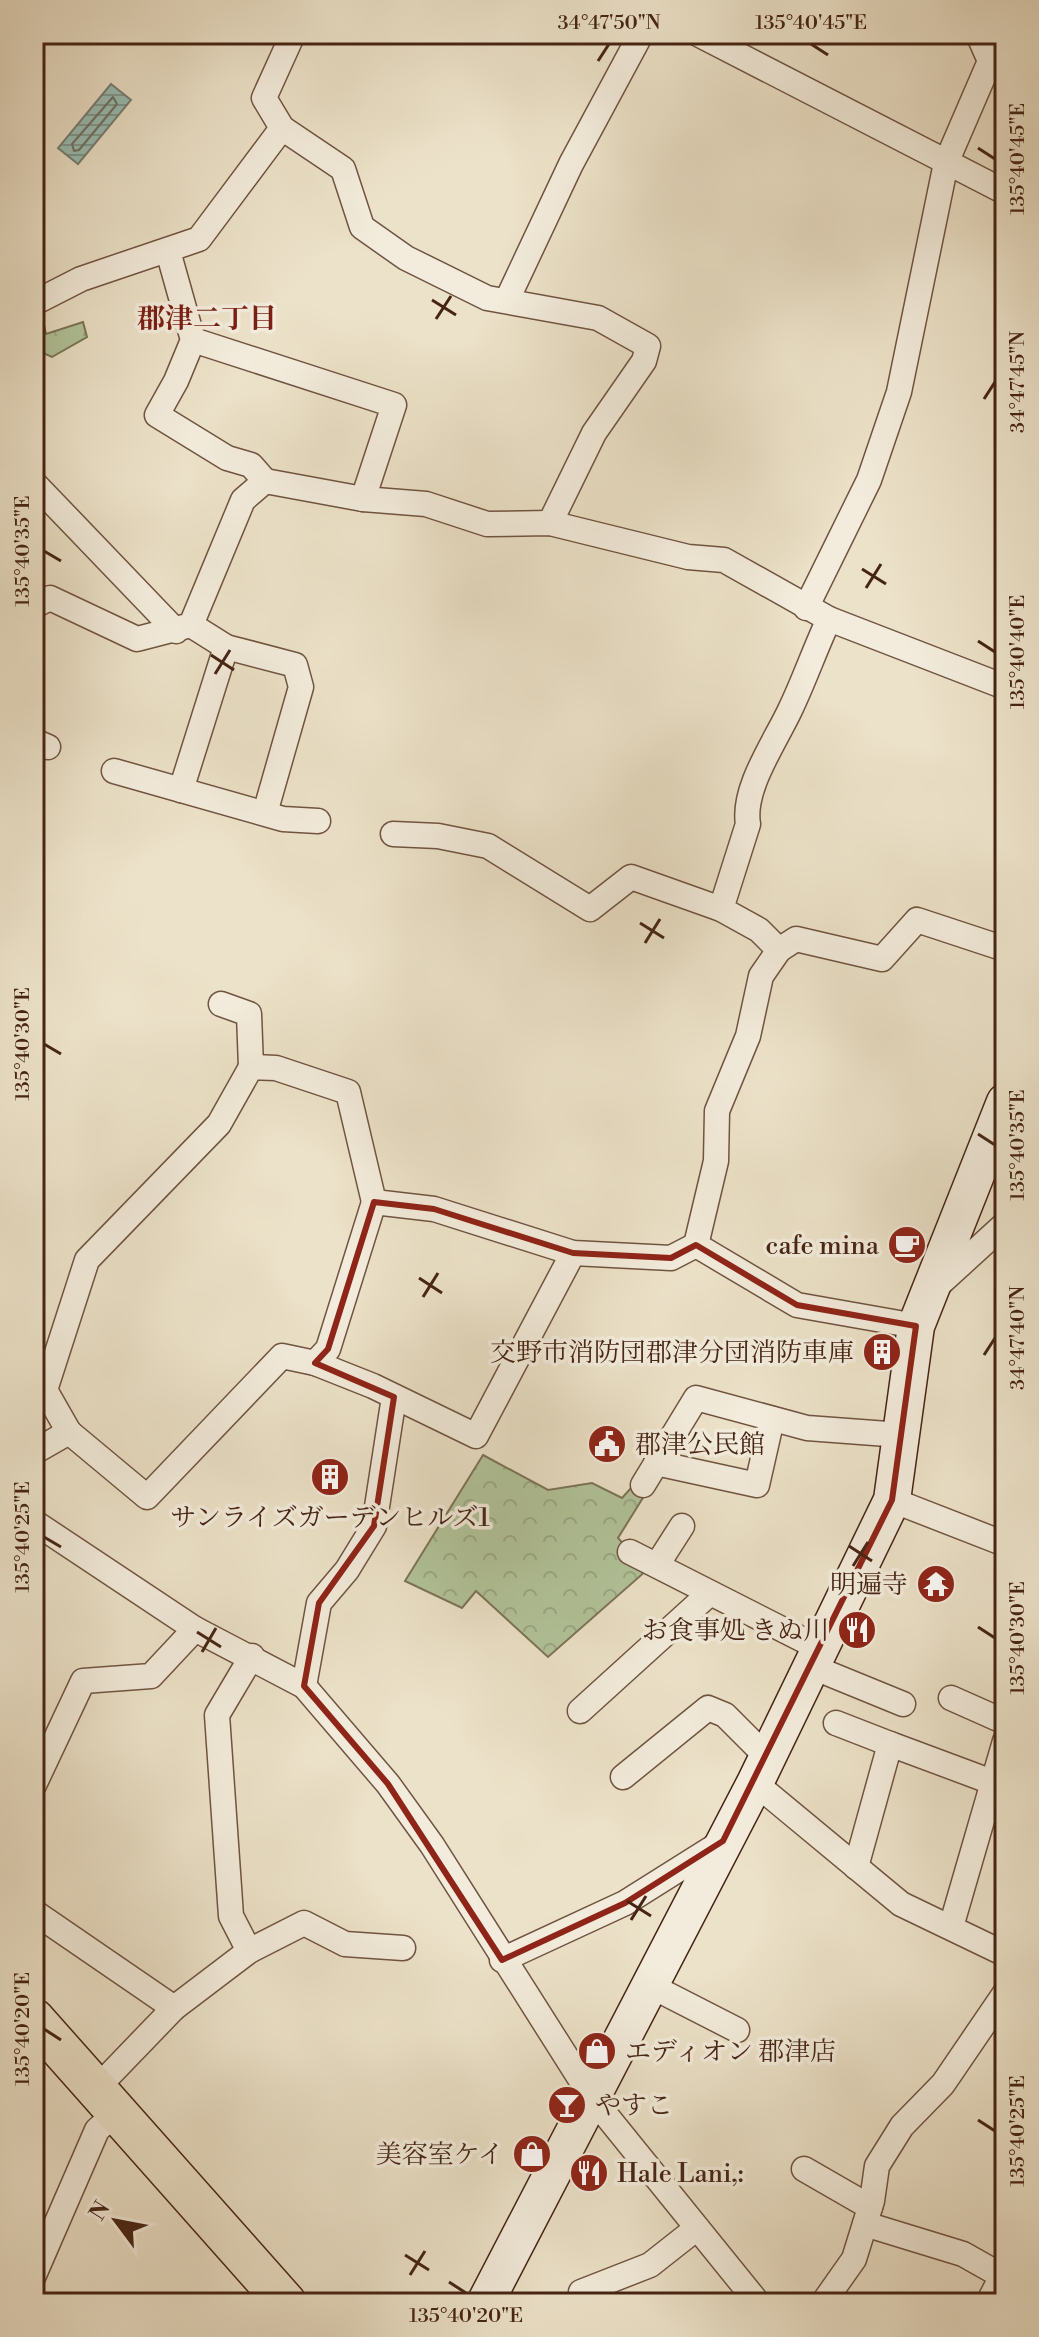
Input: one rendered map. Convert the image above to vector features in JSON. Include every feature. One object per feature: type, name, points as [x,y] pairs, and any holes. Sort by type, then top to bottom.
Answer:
[{"type":"main road","points":[[34,2019],[286,2303]]},
{"type":"street","points":[[293,34],[264,98],[282,128],[343,169],[362,227],[406,258],[487,298],[598,318],[648,346],[644,361],[594,433],[550,523]]},
{"type":"street","points":[[507,300],[571,164],[641,34]]},
{"type":"street","points":[[698,34],[1005,192]]},
{"type":"street","points":[[806,608],[869,480],[899,392],[946,163],[990,61],[978,34]]},
{"type":"street","points":[[34,303],[81,279],[199,239],[282,128]]},
{"type":"street","points":[[168,251],[193,340],[176,381],[157,415],[227,458],[251,465],[265,481],[363,499],[426,504],[487,524],[550,523],[688,557],[724,560],[829,619],[1005,687]]},
{"type":"street","points":[[193,340],[394,405],[363,499]]},
{"type":"street","points":[[183,628],[243,500],[265,481]]},
{"type":"street","points":[[34,483],[183,628],[226,647],[295,665],[301,687],[265,813]]},
{"type":"street","points":[[34,606],[50,598],[137,639],[183,628]]},
{"type":"street","points":[[721,909],[748,824],[746,812],[765,755],[790,709],[829,619]]},
{"type":"street","points":[[181,790],[226,647]]},
{"type":"street","points":[[114,771],[283,819],[318,821]]},
{"type":"street","points":[[393,834],[438,836],[488,846],[590,909],[631,877],[721,909],[759,930],[779,950]]},
{"type":"street","points":[[374,1202],[434,1209],[573,1253],[671,1258],[696,1245],[716,1161],[717,1111],[748,1036],[761,976],[779,950],[796,939],[882,959],[917,920],[1005,949]]},
{"type":"street","points":[[221,1004],[249,1014],[251,1067],[219,1124],[87,1260],[45,1390],[69,1432],[147,1497],[282,1356],[315,1363],[476,1436],[573,1253]]},
{"type":"street","points":[[251,1067],[276,1068],[348,1092],[374,1202],[328,1349],[315,1363]]},
{"type":"street","points":[[485,2303],[761,1770],[892,1500],[922,1310],[997,1147],[1005,1102]]},
{"type":"street","points":[[696,1245],[797,1305],[922,1310],[1005,1224]]},
{"type":"street","points":[[304,1686],[319,1603],[347,1570],[374,1526],[394,1397]]},
{"type":"street","points":[[643,1485],[696,1398],[807,1428],[901,1435]]},
{"type":"street","points":[[656,1463],[757,1485],[772,1419]]},
{"type":"street","points":[[34,1452],[69,1432]]},
{"type":"street","points":[[892,1500],[1005,1544]]},
{"type":"street","points":[[34,1522],[195,1629],[252,1656],[304,1686],[388,1784],[432,1845],[502,1960],[593,2099],[758,2303]]},
{"type":"street","points":[[657,1565],[682,1526]]},
{"type":"street","points":[[630,1552],[710,1593],[815,1657],[903,1704]]},
{"type":"street","points":[[580,1711],[710,1593]]},
{"type":"street","points":[[34,1785],[83,1681],[151,1676],[195,1629]]},
{"type":"street","points":[[249,1951],[231,1916],[217,1715],[252,1656]]},
{"type":"street","points":[[951,1698],[1005,1722]]},
{"type":"street","points":[[623,1777],[708,1708],[725,1715],[761,1770],[856,1867],[901,1904],[1005,1954]]},
{"type":"street","points":[[836,1723],[992,1782]]},
{"type":"street","points":[[951,1927],[1005,1741]]},
{"type":"street","points":[[856,1867],[890,1744]]},
{"type":"street","points":[[502,1960],[625,1903],[723,1841]]},
{"type":"street","points":[[34,1912],[174,2008]]},
{"type":"street","points":[[34,2275],[97,2130],[106,2101],[174,2008],[249,1951],[304,1923],[345,1944],[403,1948]]},
{"type":"street","points":[[651,1986],[737,2030]]},
{"type":"street","points":[[823,2303],[854,2259],[868,2215],[877,2166],[902,2126],[943,2084],[1005,1993]]},
{"type":"street","points":[[804,2169],[868,2215],[963,2254],[1002,2276],[988,2303]]},
{"type":"street","points":[[581,2292],[650,2265],[697,2228]]},
{"type":"highlighted area","points":[[374,1202],[434,1209],[573,1253],[671,1258],[696,1245],[797,1305],[916,1326],[892,1500],[723,1841],[625,1903],[502,1960],[388,1784],[304,1686],[319,1603],[374,1526],[394,1397],[315,1363],[328,1349]]},
{"type":"green space","points":[[41,311],[46,334],[83,322],[87,337],[52,357],[34,349],[34,315]]},
{"type":"green space","points":[[483,1455],[548,1490],[592,1483],[622,1498],[631,1488],[644,1496],[618,1538],[647,1570],[548,1657],[476,1591],[462,1608],[405,1581]]},
{"type":"water","points":[[111,84],[131,100],[78,164],[58,148]]},
{"type":"place","name":"cafe mina","points":[[907,1245]]},
{"type":"place","name":"交野市消防団郡津分団消防車庫","points":[[882,1352]]},
{"type":"place","name":"郡津公民館","points":[[607,1444]]},
{"type":"place","name":"サンライズガーデンヒルズ1","points":[[330,1477]]},
{"type":"place","name":"明遍寺","points":[[936,1584]]},
{"type":"place","name":"お食事処 きぬ川","points":[[857,1630]]},
{"type":"place","name":"エディオン 郡津店","points":[[597,2051]]},
{"type":"place","name":"やすこ","points":[[567,2105]]},
{"type":"place","name":"美容室ケイ","points":[[532,2154]]},
{"type":"place","name":"Hale Lani,:","points":[[589,2173]]},
{"type":"district","name":"郡津二丁目","points":[[207,318]]}]
